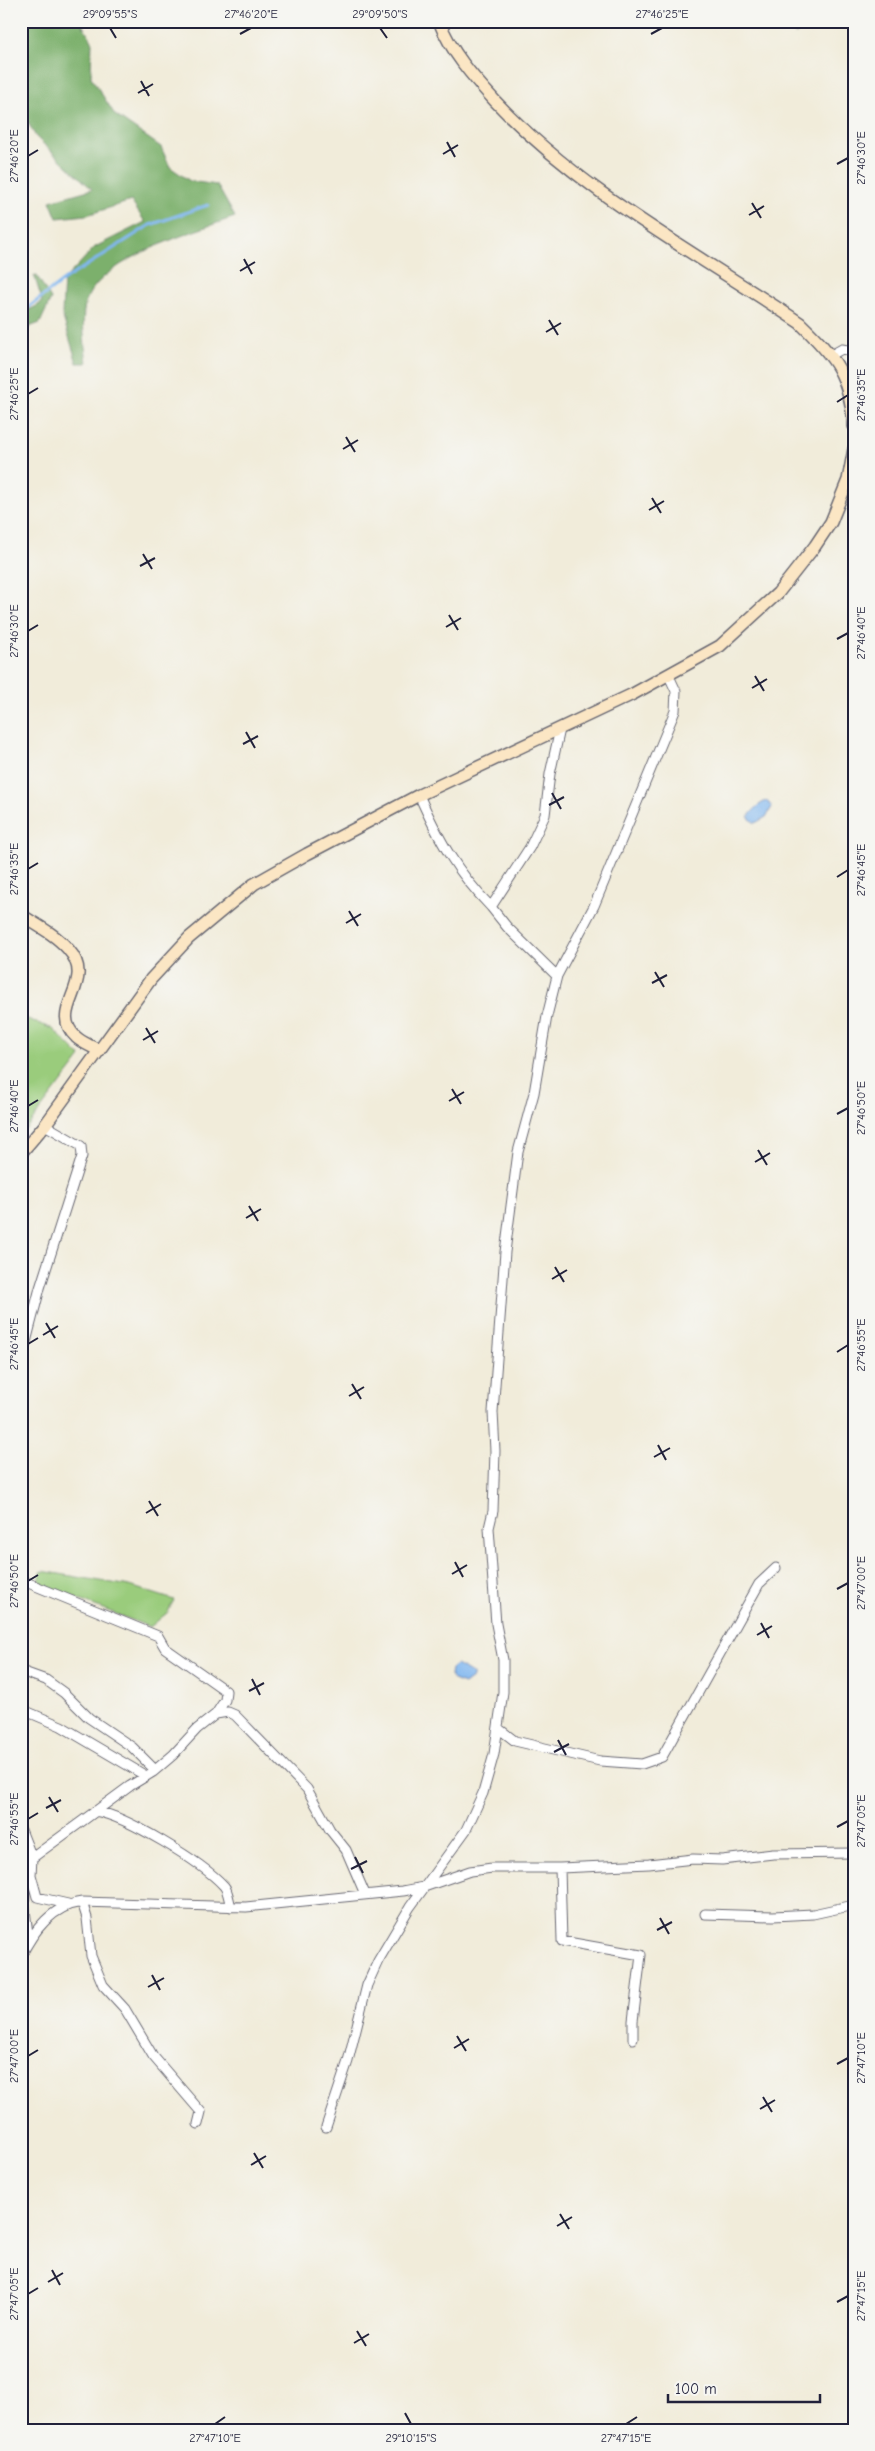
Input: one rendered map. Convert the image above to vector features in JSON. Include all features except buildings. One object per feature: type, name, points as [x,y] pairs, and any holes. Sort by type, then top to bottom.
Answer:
[{"type":"main road","points":[[439,21],[453,48],[476,81],[537,142],[630,215],[800,323],[831,355],[842,372],[851,402],[854,426]]},
{"type":"main road","points":[[21,1153],[45,1125],[151,979],[188,938],[254,884],[419,795],[669,676],[720,646],[778,593],[831,522],[852,470],[854,449]]},
{"type":"main road","points":[[21,915],[69,950],[76,965],[78,982],[66,1011],[66,1021],[77,1038],[99,1050]]},
{"type":"street","points":[[831,355],[842,349],[854,350]]},
{"type":"street","points":[[326,2127],[348,2061],[367,1985],[378,1961],[424,1888],[466,1830],[483,1793],[494,1754],[503,1692],[503,1660],[496,1624],[489,1528],[493,1511],[495,1372],[505,1252],[518,1152],[534,1093],[547,1016],[557,976],[594,906],[675,711],[676,691],[669,676]]},
{"type":"street","points":[[491,907],[530,847],[544,815],[550,774],[560,729]]},
{"type":"street","points":[[419,795],[440,840],[466,882],[491,907],[507,927],[557,976]]},
{"type":"street","points":[[21,1360],[40,1288],[82,1156],[81,1146],[45,1125]]},
{"type":"street","points":[[498,1728],[515,1741],[600,1761],[642,1764],[662,1757],[759,1584],[776,1568]]},
{"type":"street","points":[[21,1580],[158,1636],[165,1648],[226,1691],[225,1700],[216,1714],[155,1770],[95,1811],[32,1858],[27,1867],[24,1900],[29,1940]]},
{"type":"street","points":[[21,1671],[46,1680],[64,1693],[89,1718],[132,1747],[155,1770]]},
{"type":"street","points":[[21,1708],[69,1731],[146,1776]]},
{"type":"street","points":[[216,1714],[228,1712],[236,1715],[307,1789],[330,1830],[346,1850],[365,1894]]},
{"type":"street","points":[[95,1811],[107,1813],[189,1857],[226,1887],[231,1907]]},
{"type":"street","points":[[21,1830],[32,1858],[32,1875],[37,1897],[68,1904],[82,1902],[246,1908],[424,1888],[470,1870],[492,1868],[560,1868],[649,1864],[693,1859],[722,1860],[773,1854],[854,1853]]},
{"type":"street","points":[[560,1868],[562,1941],[641,1955],[633,2022],[633,2040]]},
{"type":"street","points":[[82,1902],[87,1918],[91,1956],[96,1973],[109,1993],[128,2014],[153,2056],[201,2112],[198,2124]]},
{"type":"street","points":[[21,1956],[29,1940],[49,1916],[68,1904]]},
{"type":"street","points":[[705,1914],[773,1916],[812,1914],[854,1905]]},
{"type":"green space","points":[[21,21],[80,21],[92,40],[91,77],[115,115],[161,147],[170,167],[190,181],[217,185],[235,217],[175,238],[131,258],[112,270],[97,284],[87,298],[84,312],[87,363],[77,363],[62,314],[64,280],[95,247],[145,222],[131,201],[87,215],[57,218],[50,201],[92,189],[36,137],[21,110]]},
{"type":"green space","points":[[776,21],[794,21],[802,28],[796,34],[780,28]]},
{"type":"green space","points":[[34,275],[37,276],[51,299],[40,323],[29,327],[26,339],[28,347],[21,349],[21,310],[31,309],[40,304],[42,300]]},
{"type":"green space","points":[[25,1018],[53,1029],[81,1057],[25,1130],[21,1126],[21,1028]]},
{"type":"green space","points":[[42,1571],[130,1586],[174,1600],[168,1612],[150,1627],[38,1584]]},
{"type":"water","points":[[767,801],[772,807],[766,817],[755,823],[748,817],[759,805]]},
{"type":"water","points":[[456,1665],[473,1674],[473,1677],[464,1684],[453,1680],[450,1675],[451,1669]]},
{"type":"waterway","points":[[21,313],[64,280],[150,225],[208,205]]}]
